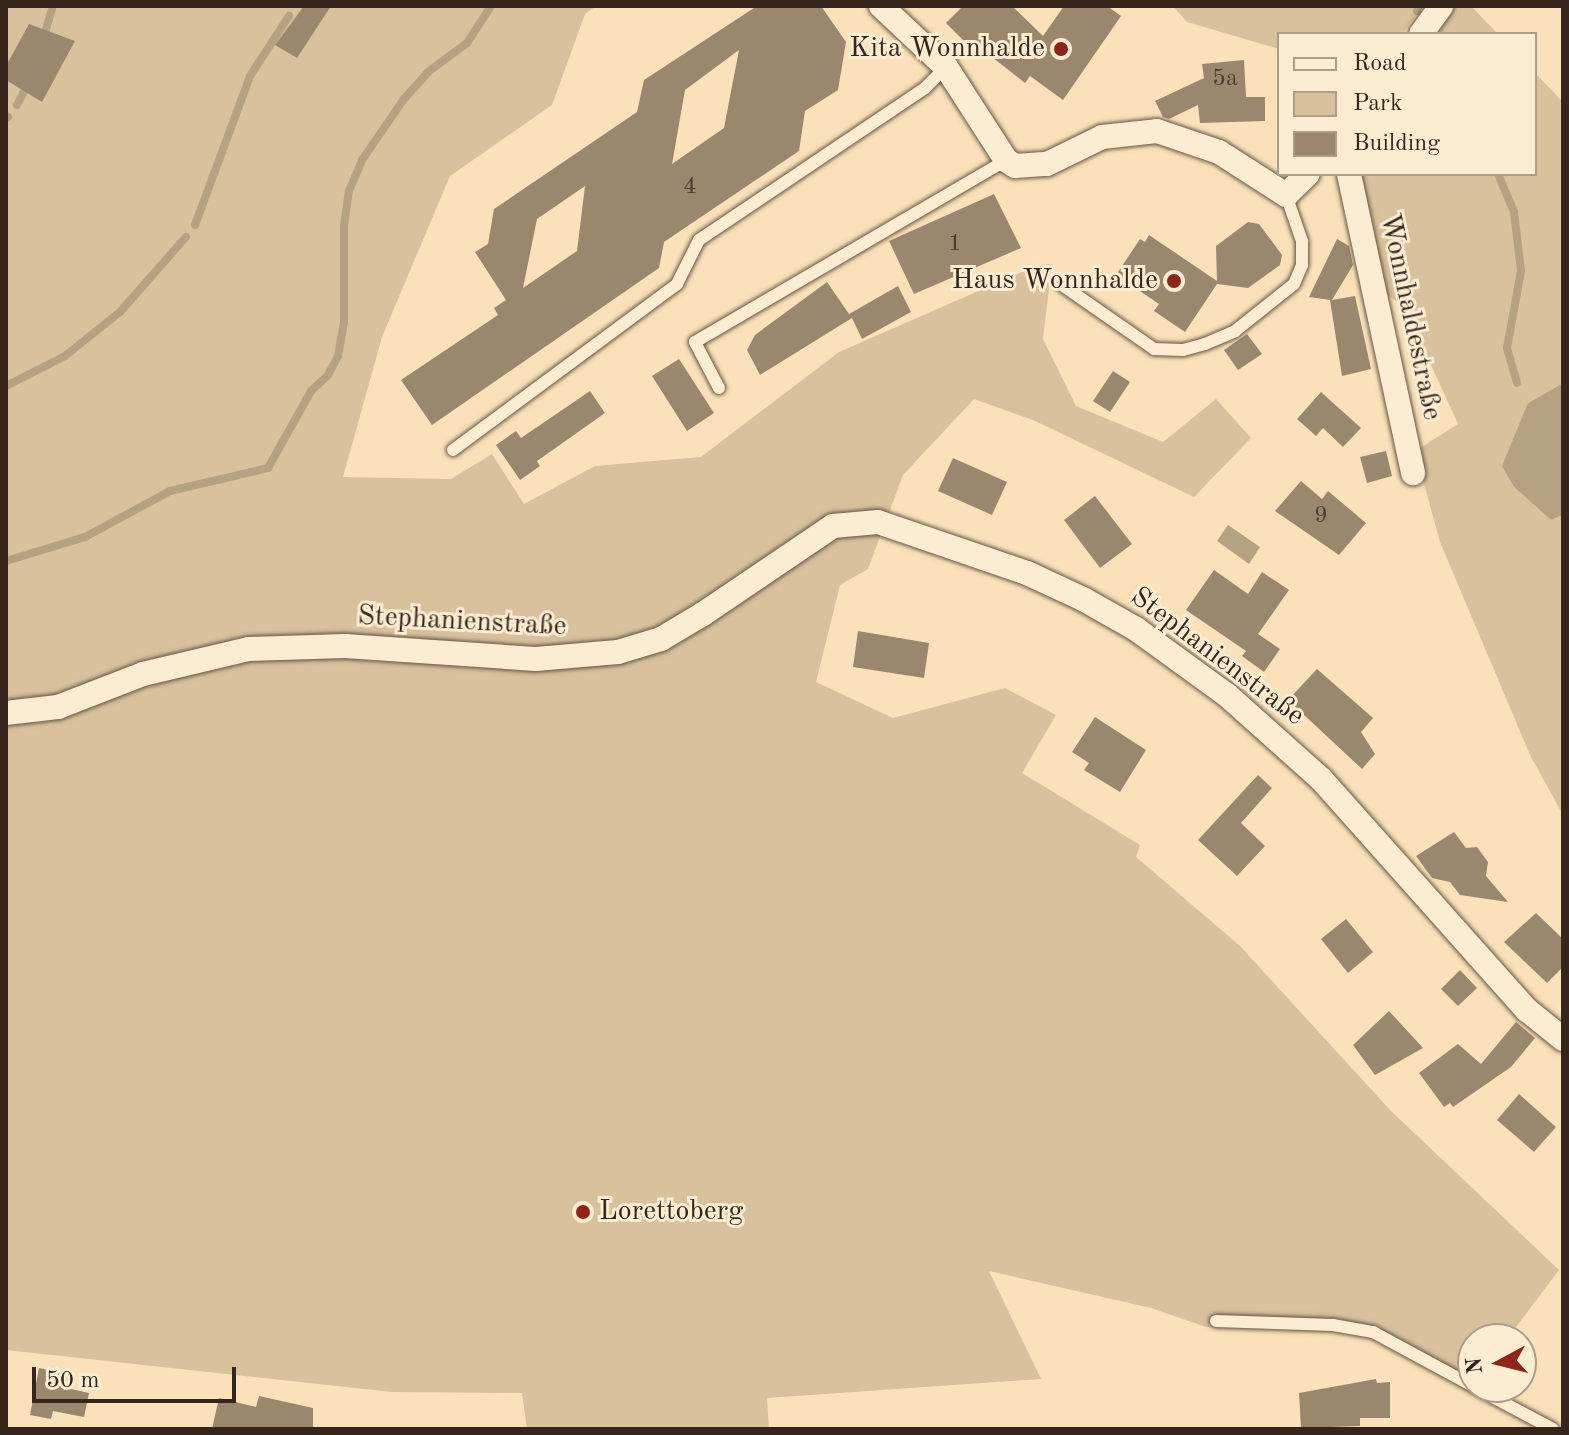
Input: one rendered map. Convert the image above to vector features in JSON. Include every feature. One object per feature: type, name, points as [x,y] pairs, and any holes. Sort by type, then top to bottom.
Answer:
[{"type":"street","points":[[881,6],[946,67],[1006,160],[1028,168],[1102,137],[1157,131],[1219,152],[1286,195],[1306,176]]},
{"type":"street","points":[[1422,32],[1441,6]]},
{"type":"street","name":"Wonnhaldestraße","points":[[1349,176],[1413,473]]},
{"type":"street","name":"Stephanienstraße","points":[[6,713],[58,707],[143,674],[249,649],[345,646],[536,659],[618,652],[661,639],[833,526],[878,522],[1027,573],[1083,599],[1136,629],[1227,695],[1295,753],[1527,1010],[1563,1039]]},
{"type":"lane","points":[[453,450],[677,284],[699,240],[925,88],[946,67]]},
{"type":"lane","points":[[719,388],[695,342],[1006,160]]},
{"type":"lane","points":[[1062,285],[1154,349],[1183,350],[1205,344],[1235,331],[1294,284],[1302,265],[1302,241],[1286,195]]},
{"type":"lane","points":[[1216,1321],[1333,1325],[1373,1332],[1457,1378]]},
{"type":"lane","points":[[1504,1403],[1553,1429]]},
{"type":"green space","points":[[6,6],[596,6],[585,14],[552,105],[450,176],[382,337],[343,477],[451,479],[492,454],[524,504],[595,466],[701,457],[839,352],[1038,265],[1052,264],[1043,339],[1076,406],[1163,442],[1216,399],[1251,438],[1194,497],[1033,420],[974,399],[903,475],[868,569],[840,585],[816,682],[893,718],[1005,688],[1056,715],[1022,773],[1140,845],[1136,857],[1240,946],[1391,1111],[1559,1270],[1519,1323],[1457,1323],[1457,1385],[1373,1337],[1333,1330],[1206,1327],[1151,1308],[989,1271],[1041,1379],[767,1398],[769,1429],[527,1429],[522,1393],[392,1392],[6,1350]]},
{"type":"green space","points":[[1173,6],[1423,6],[1404,32],[1277,32],[1277,48],[1187,22]]},
{"type":"green space","points":[[1454,6],[1471,6],[1496,32],[1434,32]]},
{"type":"green space","points":[[1537,75],[1563,102],[1563,383],[1528,403],[1514,487],[1551,520],[1563,515],[1563,815],[1530,755],[1440,542],[1415,451],[1458,424],[1405,308],[1385,293],[1357,176],[1537,176]]},
{"type":"shaded area","points":[[1563,383],[1563,515],[1551,520],[1514,487],[1502,466],[1528,403]]},
{"type":"shaded area","points":[[1228,525],[1260,547],[1249,564],[1217,541]]},
{"type":"building","points":[[304,6],[331,6],[297,58],[275,45]]},
{"type":"building","points":[[757,6],[821,6],[846,42],[838,90],[805,111],[799,151],[664,242],[659,268],[432,425],[401,380],[498,315],[494,308],[506,300],[475,252],[488,244],[494,209],[637,112],[644,80]],"holes":[[[739,50],[724,128],[672,164],[685,90]],[[585,186],[577,251],[523,288],[537,219]]]},
{"type":"building","points":[[963,6],[1012,6],[1043,36],[1064,6],[1107,6],[1121,16],[1063,100],[1030,76],[1025,83],[978,46],[974,51],[946,23]]},
{"type":"building","points":[[29,24],[75,41],[42,102],[6,80],[6,66]]},
{"type":"building","points":[[1244,60],[1246,97],[1265,97],[1265,121],[1200,123],[1198,105],[1169,119],[1163,117],[1155,101],[1204,78],[1202,64]]},
{"type":"building","points":[[994,194],[1021,248],[914,294],[889,241]]},
{"type":"building","name":"Haus Wonnhalde","points":[[1248,222],[1259,224],[1282,255],[1280,265],[1248,288],[1217,284],[1185,332],[1154,311],[1159,304],[1116,275],[1140,239],[1145,242],[1149,235],[1217,281],[1216,246]]},
{"type":"building","points":[[1337,239],[1349,246],[1353,265],[1332,300],[1355,296],[1371,369],[1342,376],[1330,300],[1309,297]]},
{"type":"building","points":[[827,282],[849,314],[898,286],[911,312],[862,339],[852,318],[760,375],[747,350],[755,335]]},
{"type":"building","points":[[1247,334],[1262,354],[1238,370],[1224,350]]},
{"type":"building","points":[[679,359],[714,413],[687,431],[652,376]]},
{"type":"building","points":[[1113,371],[1130,382],[1110,412],[1093,401]]},
{"type":"building","points":[[590,391],[605,413],[537,461],[540,466],[520,480],[496,445],[516,431],[521,438]]},
{"type":"building","points":[[1321,392],[1361,428],[1343,447],[1323,428],[1316,436],[1297,419]]},
{"type":"building","points":[[1386,451],[1392,476],[1367,483],[1360,457]]},
{"type":"building","points":[[953,458],[1007,482],[992,515],[938,491]]},
{"type":"building","points":[[1301,481],[1322,499],[1328,491],[1366,523],[1339,555],[1275,511]]},
{"type":"building","points":[[1095,496],[1132,544],[1100,568],[1064,520]]},
{"type":"building","points":[[1214,570],[1248,594],[1262,572],[1289,590],[1258,634],[1280,649],[1264,672],[1242,656],[1246,651],[1186,610]]},
{"type":"building","points":[[858,631],[929,643],[924,678],[853,667]]},
{"type":"building","points":[[1317,669],[1373,718],[1361,732],[1375,754],[1362,769],[1288,700]]},
{"type":"building","points":[[1095,717],[1146,750],[1120,792],[1084,770],[1089,763],[1072,752]]},
{"type":"building","points":[[1258,775],[1272,788],[1241,823],[1265,846],[1237,876],[1198,840]]},
{"type":"building","points":[[1454,832],[1466,848],[1477,847],[1488,862],[1486,876],[1508,902],[1460,895],[1450,882],[1432,878],[1416,856]]},
{"type":"building","points":[[1536,913],[1563,939],[1563,967],[1547,983],[1504,942]]},
{"type":"building","points":[[1346,919],[1373,952],[1348,973],[1321,939]]},
{"type":"building","points":[[1460,970],[1477,988],[1458,1006],[1441,989]]},
{"type":"building","points":[[1389,1011],[1423,1048],[1375,1075],[1353,1045]]},
{"type":"building","points":[[1516,1022],[1535,1038],[1511,1067],[1453,1107],[1450,1103],[1444,1107],[1419,1073],[1458,1044],[1481,1064]]},
{"type":"building","points":[[1519,1094],[1556,1127],[1534,1152],[1497,1120]]},
{"type":"building","points":[[39,1368],[74,1375],[71,1389],[89,1393],[84,1417],[53,1411],[51,1419],[30,1415]]},
{"type":"building","points":[[1376,1379],[1377,1383],[1390,1382],[1390,1418],[1360,1418],[1360,1426],[1301,1428],[1299,1393]]},
{"type":"building","points":[[259,1396],[313,1408],[313,1429],[212,1429],[219,1398],[256,1407]]},
{"type":"waterway","points":[[43,40],[53,6]]},
{"type":"waterway","points":[[6,561],[85,537],[170,491],[268,468],[311,391],[328,375],[338,356],[344,322],[344,226],[349,191],[362,160],[404,99],[428,72],[467,43],[491,6]]},
{"type":"waterway","points":[[1417,11],[1419,6]]},
{"type":"waterway","points":[[195,225],[250,76],[289,16]]},
{"type":"waterway","points":[[17,105],[28,83]]},
{"type":"waterway","points":[[1499,176],[1514,212],[1521,271],[1507,348],[1517,383]]},
{"type":"waterway","points":[[6,386],[65,356],[120,312],[186,237]]},
{"type":"place","name":"Kita Wonnhalde","points":[[1061,49]]},
{"type":"place","name":"Haus Wonnhalde","points":[[1174,281]]},
{"type":"place","name":"Lorettoberg","points":[[583,1212]]}]
